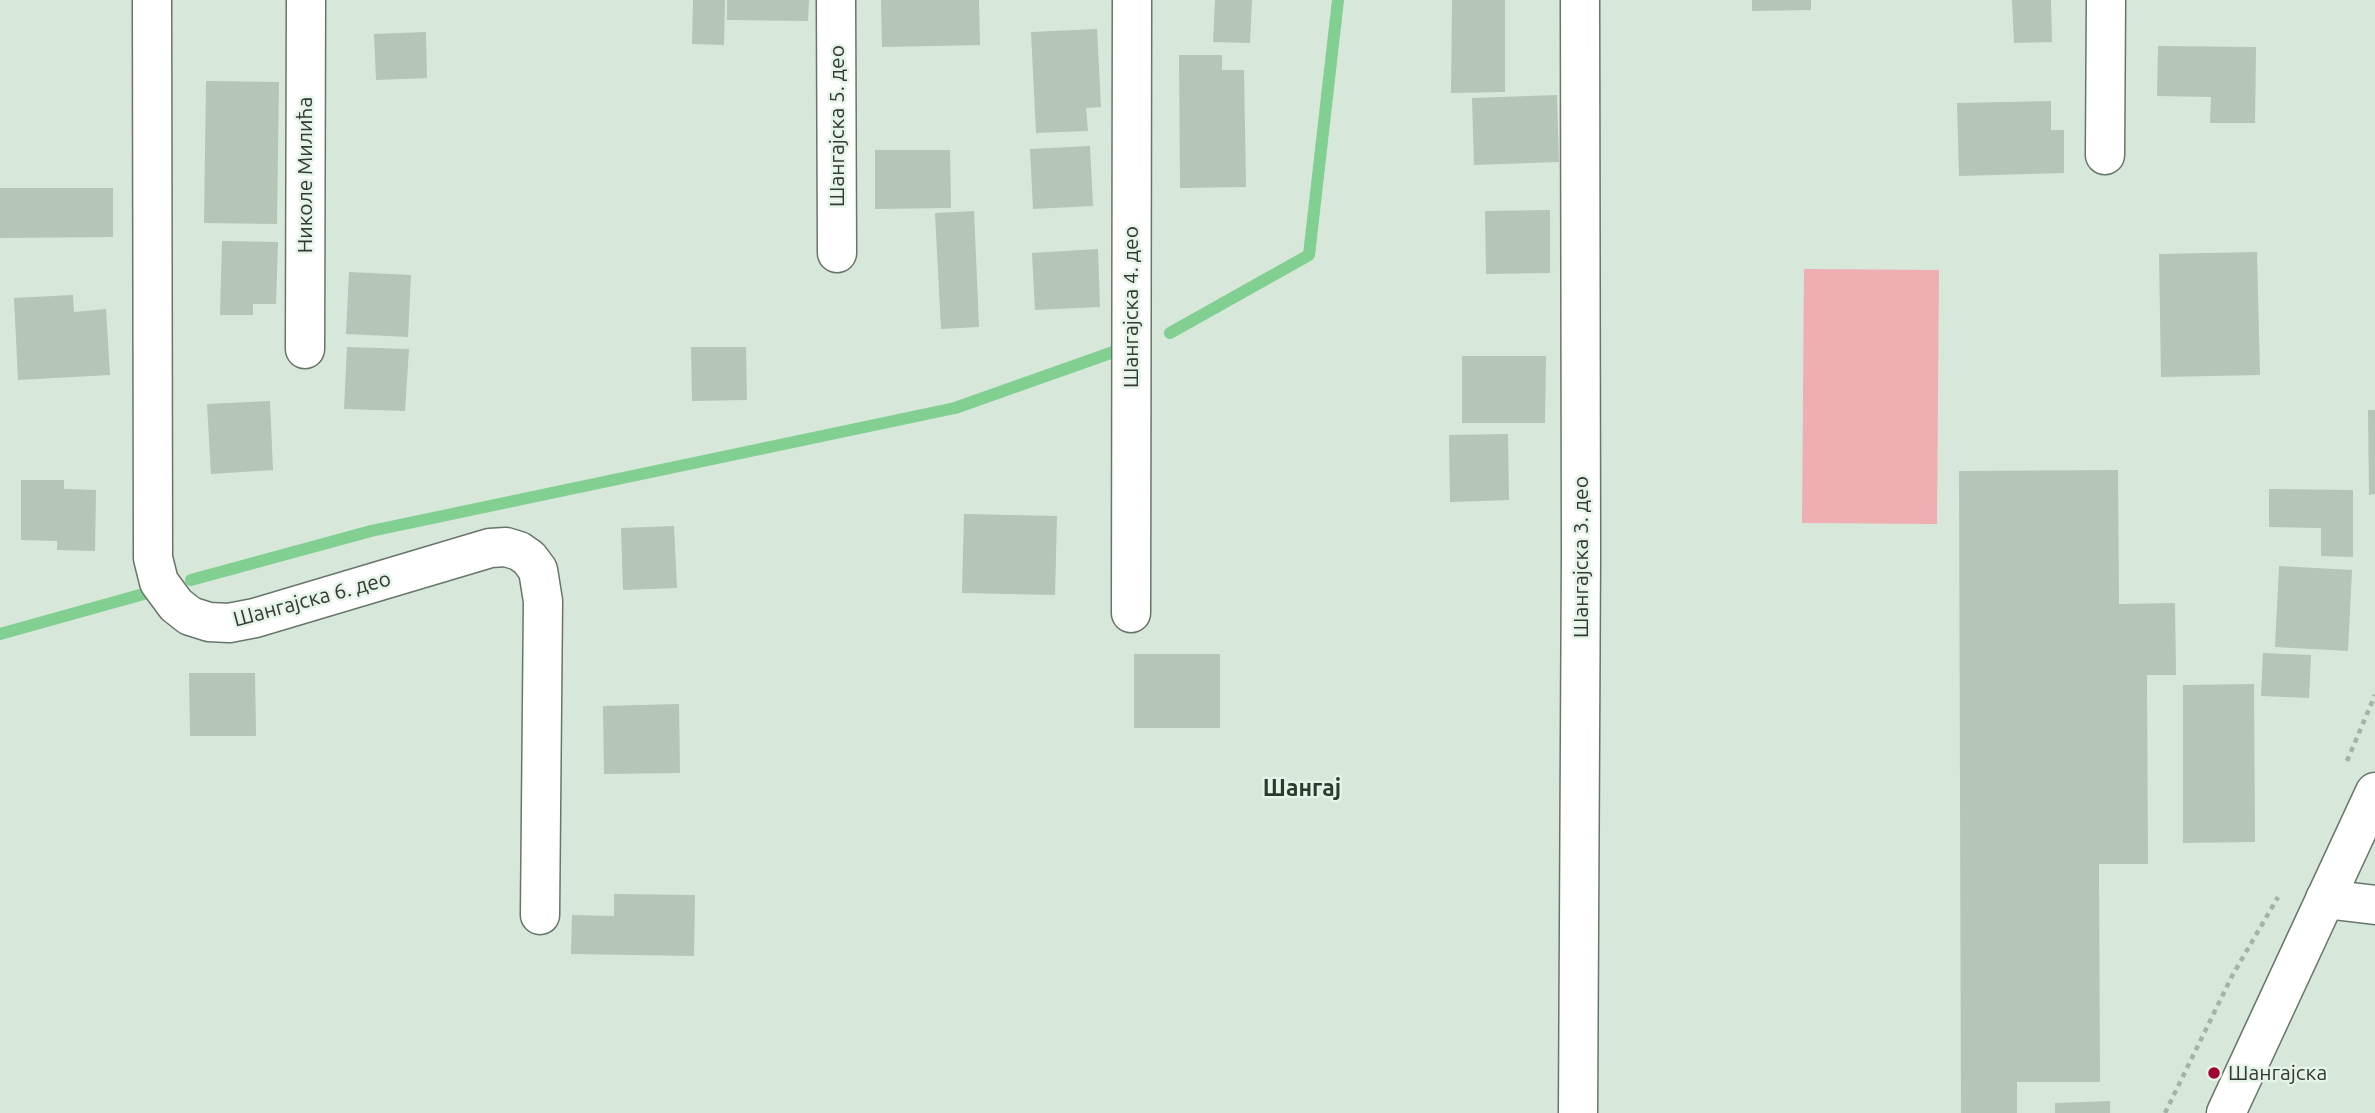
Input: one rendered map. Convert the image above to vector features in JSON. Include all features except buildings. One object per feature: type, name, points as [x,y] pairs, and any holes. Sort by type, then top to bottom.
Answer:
[{"type":"street","name":"Шангајска 6. део","points":[[152,0],[153,558],[159,582],[176,605],[190,616],[209,622],[229,622],[255,618],[490,548],[506,547],[529,558],[538,569],[543,601],[540,915]]},
{"type":"street","name":"Николе Милића","points":[[305,349],[306,0]]},
{"type":"street","name":"Шангајска 5. део","points":[[836,0],[837,253]]},
{"type":"street","name":"Шангајска 4. део","points":[[1131,613],[1132,0]]},
{"type":"street","name":"Шангајска 3. део","points":[[1578,1113],[1580,0]]},
{"type":"street","points":[[2105,155],[2106,0]]},
{"type":"street","points":[[2226,1113],[2375,792]]},
{"type":"street","points":[[2325,899],[2375,905]]},
{"type":"path","points":[[2345,766],[2375,695]]},
{"type":"path","points":[[2165,1113],[2232,976],[2279,894]]},
{"type":"shaded area","points":[[1804,269],[1939,270],[1937,524],[1802,523]]},
{"type":"waterway","points":[[1170,333],[1309,255],[1338,0]]},
{"type":"waterway","points":[[191,580],[371,531],[955,408],[1119,350]]},
{"type":"waterway","points":[[0,634],[158,590]]},
{"type":"place","name":"Шангајска","points":[[2214,1073]]},
{"type":"district","name":"Шангај","points":[[1302,788]]}]
